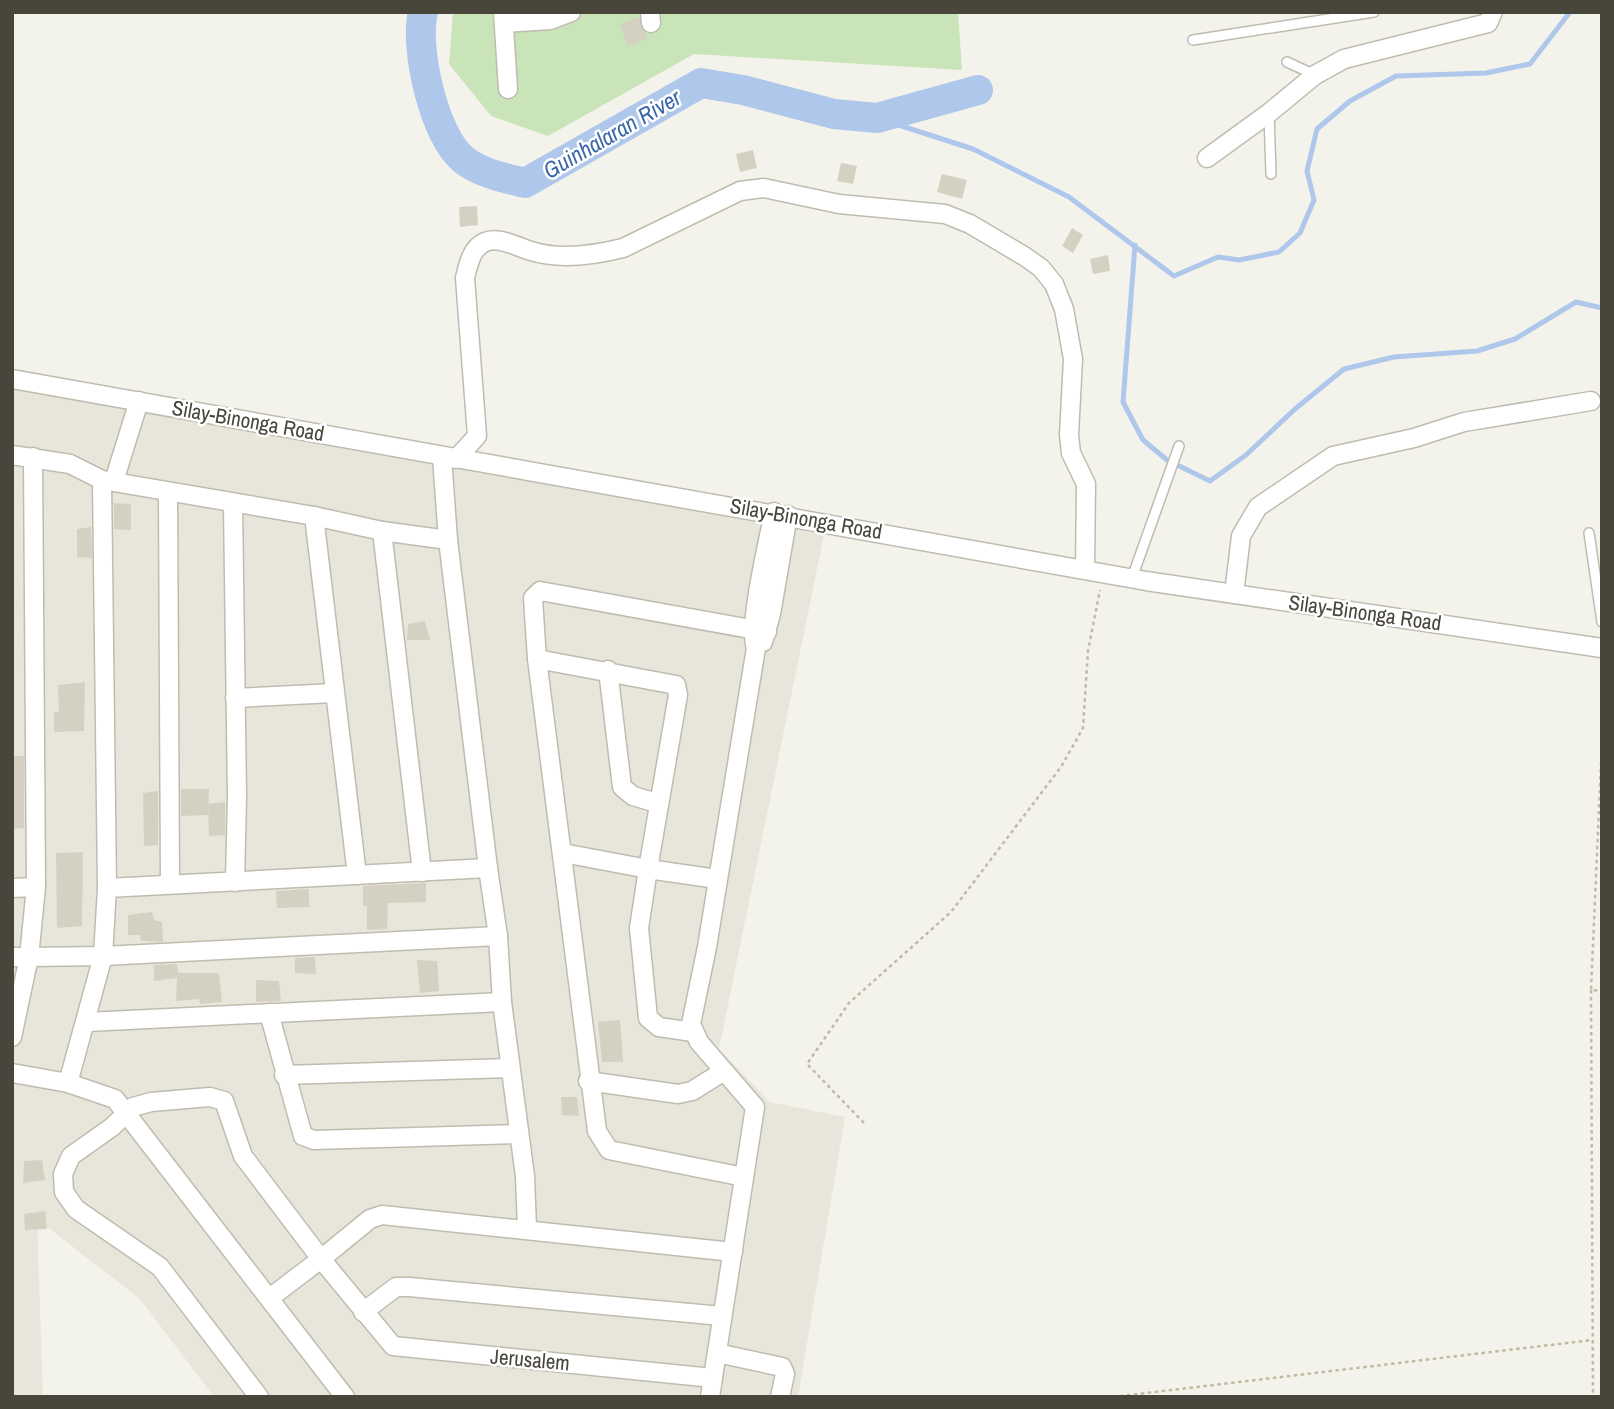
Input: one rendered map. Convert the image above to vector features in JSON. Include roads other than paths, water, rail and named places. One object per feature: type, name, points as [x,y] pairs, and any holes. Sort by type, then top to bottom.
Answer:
[{"type":"street","points":[[508,89],[504,18],[550,20],[571,12]]},
{"type":"street","points":[[1207,158],[1315,75],[1344,59],[1489,23],[1493,12]]},
{"type":"street","points":[[527,1229],[525,1176],[502,1003],[498,936],[448,540],[449,458],[477,436],[465,278],[469,260],[486,241],[496,239],[549,254],[604,253],[623,248],[740,191],[764,188],[839,204],[945,215],[970,224],[1041,268],[1054,284],[1064,310],[1073,359],[1069,435],[1071,453],[1086,484],[1085,569]]},
{"type":"street","name":"Silay-Binonga Road","points":[[12,379],[449,458],[781,513],[1132,578],[1602,648]]},
{"type":"street","points":[[68,1083],[87,1023],[103,956],[107,888],[108,480],[139,401]]},
{"type":"street","points":[[1234,594],[1241,537],[1258,507],[1333,456],[1414,438],[1464,422],[1591,401]]},
{"type":"street","points":[[12,455],[71,464],[108,480],[168,492],[314,516],[382,531],[448,540]]},
{"type":"street","points":[[12,1037],[20,957],[33,935],[36,887],[33,457]]},
{"type":"street","points":[[168,492],[170,884]]},
{"type":"street","points":[[233,503],[235,882]]},
{"type":"street","points":[[710,1397],[755,1107],[693,1032],[692,1009],[707,947],[781,513]]},
{"type":"street","points":[[314,516],[357,875]]},
{"type":"street","points":[[382,531],[422,872]]},
{"type":"street","points":[[744,1177],[609,1150],[597,1131],[588,1081],[563,853],[537,659],[533,598],[540,591],[761,631]]},
{"type":"street","points":[[537,659],[676,684],[678,695],[657,803],[639,928],[648,1018],[659,1027],[693,1032]]},
{"type":"street","points":[[608,670],[622,787],[633,796],[657,803]]},
{"type":"street","points":[[235,698],[334,693]]},
{"type":"street","points":[[563,853],[718,879]]},
{"type":"street","points":[[107,888],[488,867]]},
{"type":"street","points":[[12,888],[36,887]]},
{"type":"street","points":[[20,957],[103,956],[498,936]]},
{"type":"street","points":[[87,1023],[502,1003]]},
{"type":"street","points":[[269,1013],[303,1136],[314,1140],[518,1134]]},
{"type":"street","points":[[284,1075],[510,1068]]},
{"type":"street","points":[[588,1081],[678,1094],[692,1091],[724,1071]]},
{"type":"street","points":[[12,1073],[68,1083],[115,1099],[271,1297],[345,1397]]},
{"type":"street","name":"Jerusalem","points":[[125,1113],[133,1107],[151,1102],[210,1097],[224,1101],[243,1156],[321,1259],[393,1346],[713,1378]]},
{"type":"street","points":[[125,1113],[112,1127],[71,1156],[63,1174],[64,1192],[76,1209],[160,1267],[259,1397]]},
{"type":"street","points":[[271,1297],[370,1219],[382,1215],[733,1252]]},
{"type":"street","points":[[363,1312],[396,1287],[409,1287],[722,1316]]},
{"type":"street","points":[[717,1353],[782,1367],[785,1374],[780,1397]]},
{"type":"lane","points":[[1193,40],[1374,12]]},
{"type":"lane","points":[[1287,62],[1315,75]]},
{"type":"lane","points":[[1269,113],[1270,174]]},
{"type":"lane","points":[[1132,578],[1178,449]]},
{"type":"lane","points":[[1589,533],[1602,622]]},
{"type":"waterway","name":"Guinhalaran River","points":[[423,12],[421,47],[429,91],[435,112],[453,148],[464,160],[477,168],[525,183],[701,83],[743,90],[834,114],[877,118],[978,90]]},
{"type":"waterway","points":[[877,118],[973,149],[1069,197],[1174,276],[1218,257],[1239,260],[1279,252],[1300,233],[1314,200],[1307,171],[1317,129],[1350,101],[1396,76],[1486,73],[1530,64],[1570,12]]},
{"type":"waterway","name":"Guinhalaran River","points":[[1135,245],[1123,402],[1143,440],[1167,460],[1210,481],[1246,455],[1295,409],[1344,369],[1394,357],[1477,351],[1515,339],[1576,302],[1602,308]]}]
